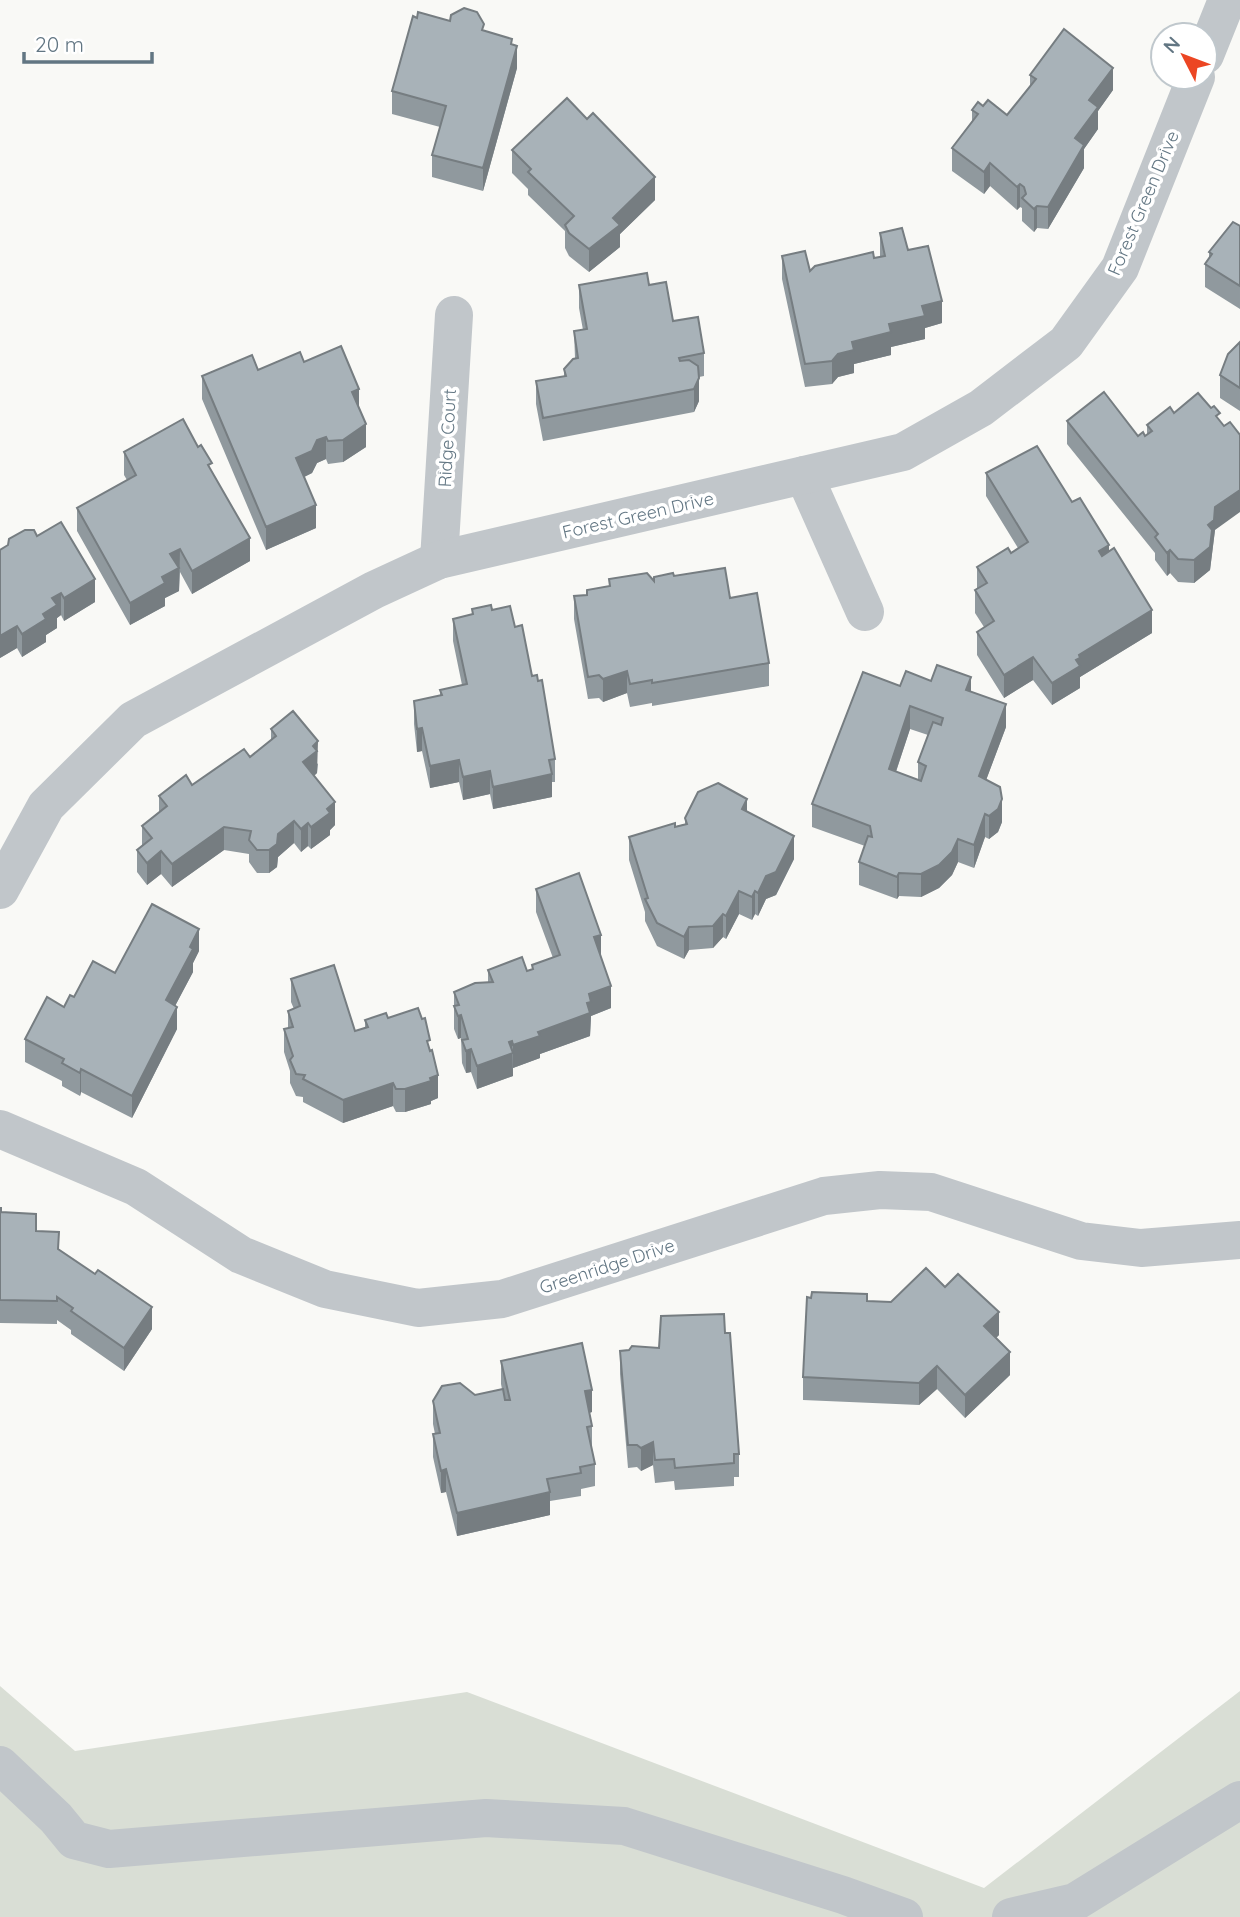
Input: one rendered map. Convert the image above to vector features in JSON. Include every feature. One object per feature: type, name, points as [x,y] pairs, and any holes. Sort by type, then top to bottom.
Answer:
[{"type":"street","points":[[1219,21],[1227,0]]},
{"type":"street","name":"Forest Green Drive","points":[[0,890],[46,806],[133,720],[374,590],[439,561],[903,452],[981,408],[1066,343],[1119,268],[1190,91]]},
{"type":"street","name":"Ridge Court","points":[[439,561],[454,315]]},
{"type":"street","points":[[804,475],[865,612]]},
{"type":"street","name":"Greenridge Drive","points":[[0,1129],[136,1187],[241,1255],[325,1289],[418,1308],[502,1299],[824,1196],[880,1190],[931,1192],[1081,1241],[1141,1248],[1240,1240]]},
{"type":"street","points":[[0,1765],[56,1818],[74,1840],[109,1849],[486,1818],[624,1826],[904,1917]]},
{"type":"street","points":[[1011,1917],[1075,1902],[1240,1800]]},
{"type":"shaded area","points":[[0,1686],[75,1751],[467,1692],[984,1888],[1240,1691],[1240,1917],[0,1917]]},
{"type":"building","points":[[464,8],[477,12],[484,24],[482,30],[512,39],[511,44],[517,46],[483,168],[432,155],[446,106],[392,91],[413,16],[417,18],[418,12],[450,21],[451,15]]},
{"type":"building","points":[[1064,29],[1113,68],[1089,100],[1098,107],[1075,138],[1084,145],[1048,207],[1037,206],[1034,209],[1022,198],[1026,194],[1020,184],[1017,187],[990,163],[984,172],[952,148],[978,114],[972,110],[978,102],[983,106],[988,100],[1007,115],[1036,79],[1030,75]]},
{"type":"building","points":[[567,98],[587,119],[593,113],[655,177],[613,218],[620,225],[589,249],[569,233],[565,225],[574,216],[528,172],[531,169],[512,150]]},
{"type":"building","points":[[1233,222],[1240,226],[1240,286],[1205,264],[1212,254],[1209,252]]},
{"type":"building","points":[[902,228],[908,250],[928,246],[942,301],[922,306],[925,316],[889,324],[891,332],[852,342],[854,350],[838,354],[832,361],[805,364],[782,256],[805,251],[810,271],[815,266],[873,252],[874,258],[885,256],[880,233]]},
{"type":"building","points":[[647,273],[649,285],[666,282],[673,321],[698,317],[704,353],[679,358],[680,361],[689,360],[698,366],[699,378],[694,389],[543,418],[536,381],[566,376],[564,369],[573,359],[578,358],[574,331],[587,329],[579,285]]},
{"type":"building","points":[[1240,342],[1240,388],[1220,375],[1228,354]]},
{"type":"building","points":[[341,346],[359,389],[352,392],[366,424],[343,440],[328,441],[326,437],[317,440],[312,451],[296,458],[316,505],[266,527],[202,376],[252,355],[258,370],[300,352],[304,362]]},
{"type":"building","points":[[1104,392],[1138,436],[1143,432],[1145,436],[1152,431],[1147,425],[1170,407],[1174,413],[1198,393],[1211,408],[1214,406],[1220,413],[1216,416],[1224,426],[1230,422],[1240,435],[1240,490],[1215,507],[1214,520],[1208,525],[1212,530],[1210,547],[1194,560],[1178,559],[1170,550],[1167,553],[1155,537],[1158,534],[1067,421]]},
{"type":"building","points":[[183,419],[198,447],[201,445],[212,463],[208,465],[250,538],[192,571],[180,549],[170,554],[179,568],[162,577],[165,583],[130,603],[77,508],[136,475],[124,452]]},
{"type":"building","points":[[1037,446],[1072,502],[1080,498],[1109,545],[1099,551],[1102,556],[1114,548],[1152,610],[1079,655],[1080,658],[1076,660],[1080,666],[1052,683],[1033,657],[1004,675],[977,632],[994,621],[975,590],[987,583],[977,567],[1008,548],[1011,553],[1028,542],[986,473]]},
{"type":"building","points":[[61,522],[95,579],[64,598],[61,593],[52,598],[57,605],[43,614],[46,619],[22,634],[17,626],[0,636],[0,550],[8,545],[9,539],[25,530],[34,530],[37,536]]},
{"type":"building","points":[[725,568],[730,598],[757,593],[769,663],[652,683],[652,680],[630,684],[627,671],[603,679],[599,675],[588,677],[574,596],[587,595],[587,590],[610,586],[609,579],[647,573],[654,581],[654,577],[673,573],[674,576]]},
{"type":"building","points":[[491,605],[492,610],[510,606],[515,627],[522,625],[532,676],[537,675],[538,681],[542,680],[555,759],[549,760],[552,774],[493,787],[490,771],[463,777],[459,760],[430,766],[422,728],[417,729],[414,701],[442,695],[440,690],[467,684],[453,619],[473,614],[472,609]]},
{"type":"building","points":[[937,665],[971,677],[966,690],[1006,704],[979,776],[1000,787],[1002,799],[998,809],[989,816],[985,814],[974,845],[958,839],[952,852],[939,865],[921,874],[899,873],[897,877],[859,862],[868,836],[872,837],[870,826],[812,804],[863,672],[900,686],[906,671],[931,681]],"holes":[[[910,706],[943,718],[941,725],[933,722],[918,762],[926,766],[921,781],[889,769]]]},
{"type":"building","points":[[293,711],[318,741],[313,746],[317,751],[303,762],[335,802],[327,809],[330,813],[311,827],[308,823],[301,829],[294,821],[278,834],[277,844],[269,850],[257,850],[249,840],[251,831],[224,827],[172,864],[161,851],[147,863],[137,850],[152,838],[142,826],[167,806],[159,796],[186,775],[192,785],[244,749],[250,757],[276,736],[271,729]]},
{"type":"building","points":[[718,783],[747,799],[742,809],[794,836],[776,872],[766,876],[758,893],[755,891],[752,897],[739,891],[726,916],[723,914],[713,926],[689,927],[684,937],[657,923],[645,899],[648,898],[629,837],[675,823],[675,827],[687,824],[685,818],[698,792]]},
{"type":"building","points":[[579,873],[601,935],[594,937],[611,986],[589,994],[591,1002],[587,1003],[590,1013],[538,1032],[540,1036],[513,1045],[512,1041],[509,1042],[513,1053],[477,1066],[471,1049],[466,1051],[462,1040],[468,1039],[461,1015],[458,1016],[454,1006],[459,1005],[454,992],[475,983],[493,982],[488,970],[522,957],[527,971],[533,969],[532,965],[560,955],[536,889]]},
{"type":"building","points":[[152,904],[199,929],[190,947],[193,949],[166,1000],[177,1007],[132,1096],[81,1069],[80,1073],[62,1063],[64,1059],[25,1039],[47,997],[64,1007],[70,995],[74,997],[93,961],[115,973]]},
{"type":"building","points":[[334,965],[355,1031],[368,1027],[365,1020],[386,1013],[388,1018],[418,1008],[422,1019],[425,1018],[430,1040],[427,1041],[438,1075],[430,1078],[431,1081],[405,1089],[396,1089],[393,1083],[343,1100],[303,1079],[305,1075],[296,1074],[290,1060],[293,1056],[284,1029],[293,1027],[288,1011],[300,1006],[291,979]]},
{"type":"building","points":[[0,1208],[1,1212],[36,1214],[36,1231],[59,1232],[58,1249],[95,1274],[98,1270],[152,1307],[124,1348],[71,1311],[73,1308],[57,1297],[57,1301],[0,1300]]},
{"type":"building","points":[[926,1268],[945,1287],[958,1274],[999,1312],[984,1326],[1010,1352],[965,1395],[937,1366],[919,1383],[803,1377],[807,1297],[811,1298],[812,1292],[867,1294],[867,1301],[891,1302]]},
{"type":"building","points":[[724,1314],[725,1333],[730,1333],[739,1454],[734,1454],[734,1463],[675,1468],[674,1459],[655,1460],[653,1442],[641,1448],[628,1445],[620,1351],[629,1350],[632,1346],[659,1348],[661,1316]]},
{"type":"building","points":[[582,1343],[592,1390],[585,1391],[592,1426],[587,1427],[595,1464],[580,1467],[581,1473],[547,1479],[550,1492],[457,1513],[446,1469],[441,1471],[433,1434],[440,1433],[433,1401],[442,1386],[460,1383],[475,1395],[503,1389],[505,1400],[510,1400],[501,1361]]}]
